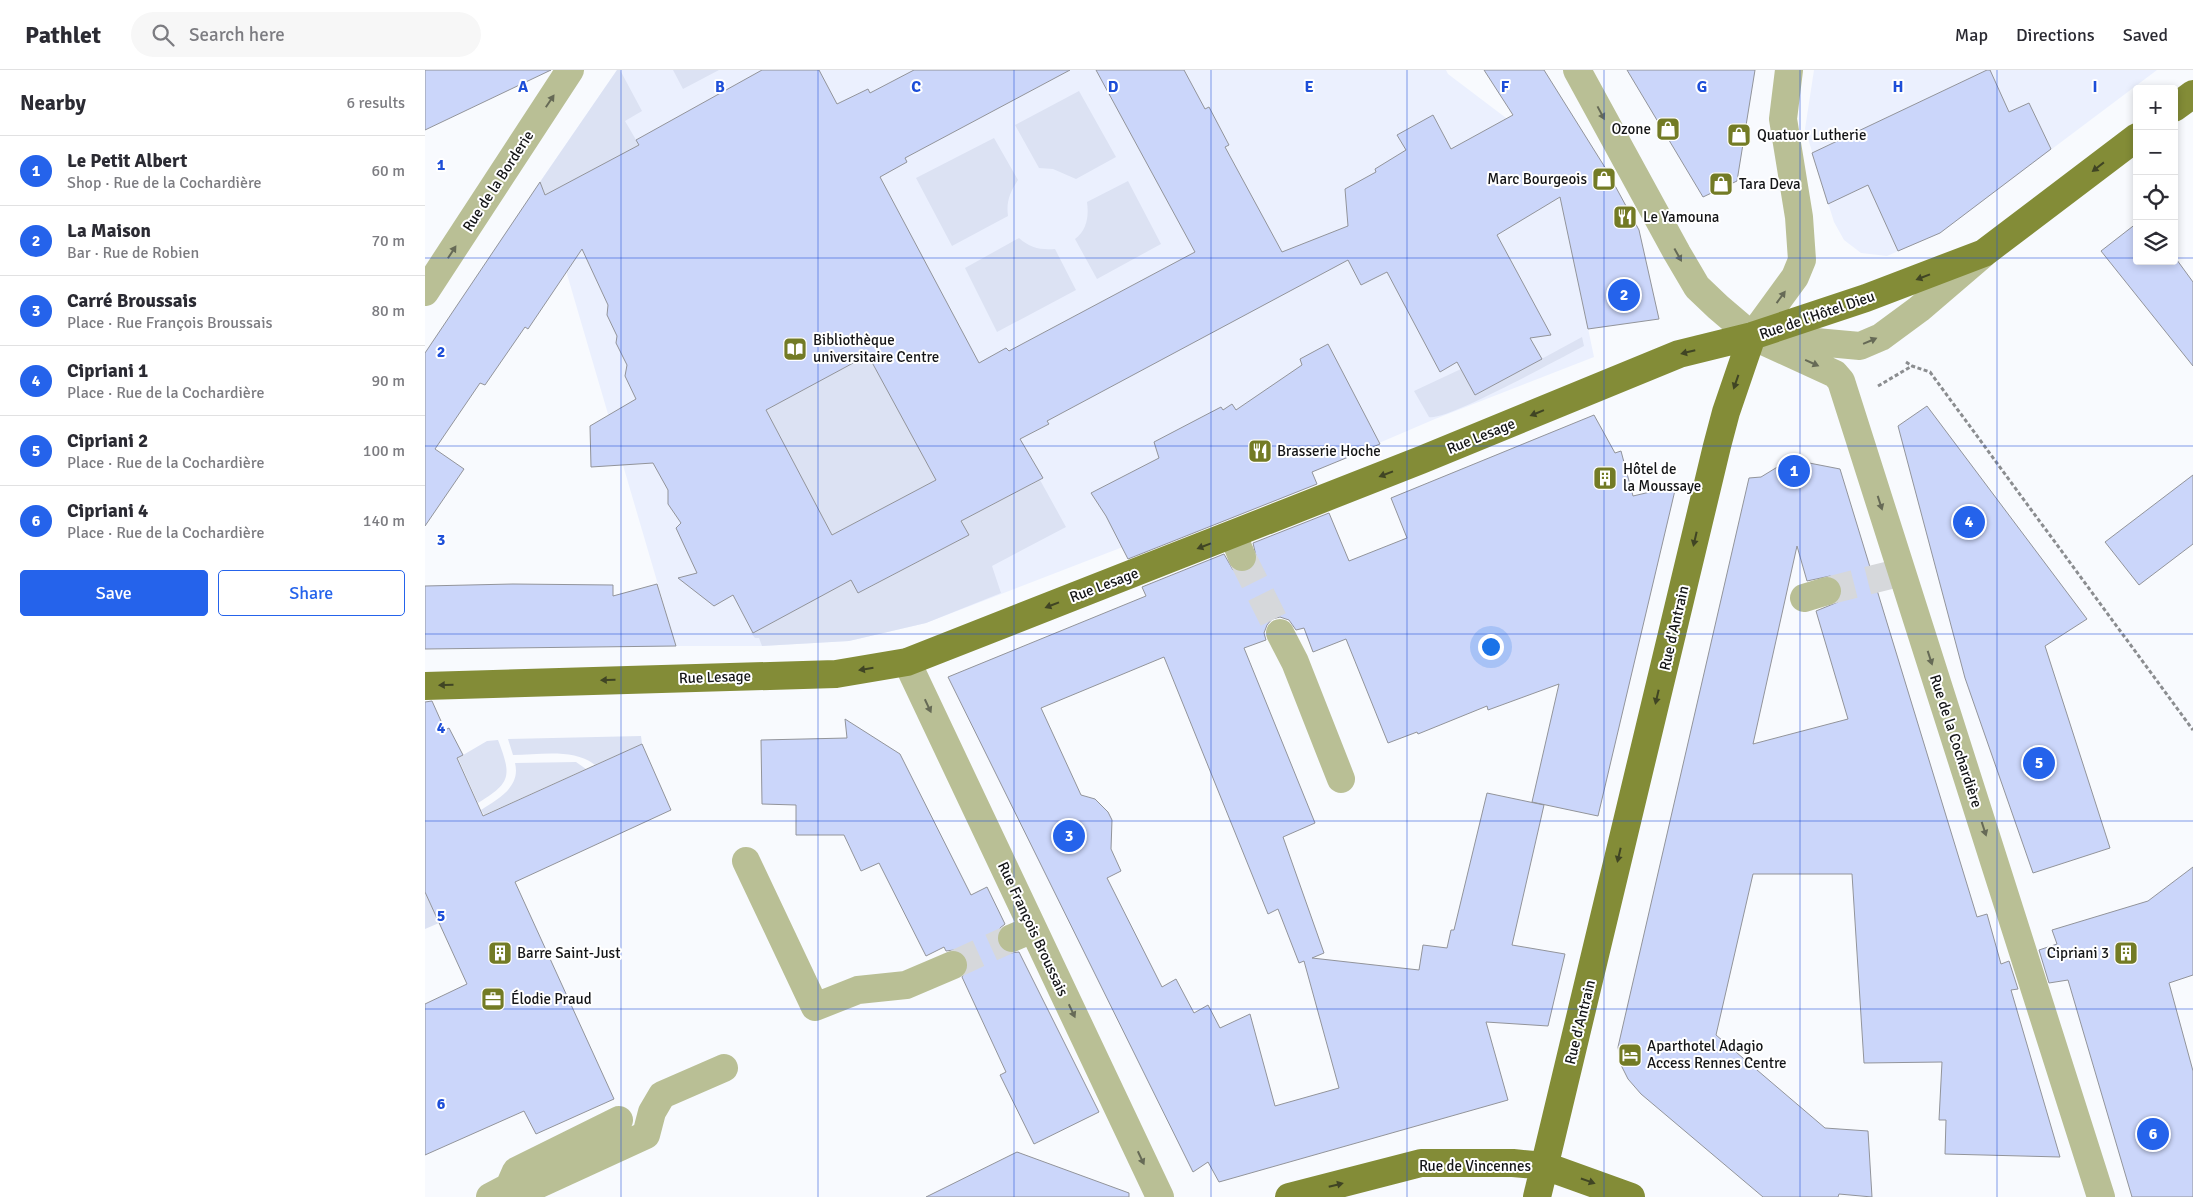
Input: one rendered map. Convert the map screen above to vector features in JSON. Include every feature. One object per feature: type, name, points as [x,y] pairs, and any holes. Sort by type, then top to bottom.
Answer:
[{"type":"main road","points":[[2178,105],[2193,94]]},
{"type":"main road","name":"Rue de l'Hôtel Dieu","points":[[1752,336],[1866,298],[1984,253],[2133,140]]},
{"type":"main road","name":"Rue Lesage","points":[[425,686],[836,674],[907,662],[1237,546],[1661,361],[1679,354],[1752,336]]},
{"type":"main road","name":"Rue d'Antrain","points":[[1537,1197],[1717,446],[1726,412],[1752,336]]},
{"type":"main road","name":"Rue de Vincennes","points":[[1289,1197],[1421,1163],[1513,1163],[1545,1166],[1631,1197]]},
{"type":"street","name":"Rue de la Borderie","points":[[425,292],[570,70]]},
{"type":"street","name":"Rue de la Cochardière","points":[[1577,70],[1697,286],[1752,336],[1835,374],[1841,381],[2101,1197]]},
{"type":"street","name":"Rue d'Antrain","points":[[1752,336],[1795,277],[1802,260],[1799,217],[1783,119],[1789,70]]},
{"type":"street","name":"Rue de l'Hôtel Dieu","points":[[1752,336],[1860,346],[1881,337],[1919,309],[1984,253]]},
{"type":"street","points":[[1280,633],[1295,662],[1341,779]]},
{"type":"street","name":"Rue François Broussais","points":[[907,662],[1023,933],[1160,1197]]},
{"type":"street","points":[[746,861],[815,1007],[858,990],[906,985],[953,965]]},
{"type":"street","points":[[500,1192],[535,1186],[646,1135],[653,1112],[663,1096],[724,1068]]},
{"type":"street","points":[[500,1192],[516,1171],[619,1120]]},
{"type":"path","points":[[1881,337],[1894,354],[1912,366],[1930,372],[2193,730]]},
{"type":"shaded area","points":[[617,70],[1446,70],[1448,74],[1514,124],[1557,180],[1594,357],[1435,419],[1260,494],[926,623],[849,641],[762,646],[676,646],[540,182]]},
{"type":"shaded area","points":[[617,70],[620,70],[642,111],[625,121],[639,145],[545,195],[540,182]]},
{"type":"shaded area","points":[[673,70],[719,70],[683,89]]},
{"type":"shaded area","points":[[1814,70],[2157,70],[2137,85],[2133,85],[2133,88],[1940,233],[1887,256],[1861,253],[1844,240],[1834,222],[1805,129]]},
{"type":"shaded area","points":[[1079,91],[1116,157],[1076,179],[1053,169],[1039,168],[1015,125]]},
{"type":"shaded area","points":[[994,138],[1018,180],[1009,197],[1008,216],[952,246],[916,178]]},
{"type":"shaded area","points":[[1128,181],[1161,244],[1097,279],[1075,239],[1085,227],[1088,212],[1087,202]]},
{"type":"shaded area","points":[[1019,238],[1035,248],[1055,249],[1076,290],[997,332],[965,268]]},
{"type":"shaded area","points":[[1582,337],[1584,346],[1480,399],[1440,416],[1429,417],[1414,391],[1461,369],[1475,395]]},
{"type":"shaded area","points":[[868,355],[936,480],[832,535],[766,410]]},
{"type":"shaded area","points":[[1040,480],[1066,527],[992,566],[1001,593],[926,623],[849,641],[762,646],[759,638],[755,638],[751,633],[851,580],[859,593],[969,535],[961,521]]},
{"type":"shaded area","points":[[641,736],[642,744],[595,765],[577,756],[567,754],[513,755],[508,739]]},
{"type":"shaded area","points":[[498,740],[507,770],[506,777],[503,784],[497,790],[478,803],[458,758],[487,741]]},
{"type":"shaded area","points":[[576,762],[586,769],[484,815],[481,810],[501,797],[511,786],[515,779],[515,763]]},
{"type":"shaded area","points":[[425,892],[439,923],[425,929]]},
{"type":"building","points":[[425,70],[551,70],[425,130]]},
{"type":"building","points":[[762,70],[819,70],[837,104],[868,89],[870,93],[914,70],[1070,70],[905,158],[907,162],[880,177],[979,363],[1006,348],[1009,351],[1195,252],[1096,70],[1184,70],[1205,109],[1209,107],[1229,145],[1225,147],[1282,252],[1348,226],[1345,189],[1376,172],[1375,169],[1406,150],[1397,135],[1433,115],[1451,149],[1513,115],[1484,70],[1544,70],[1606,169],[1639,230],[1659,319],[1588,329],[1560,197],[1497,235],[1551,335],[1530,338],[1542,359],[1475,395],[1457,362],[1440,372],[1387,272],[1361,285],[1348,260],[1047,421],[1049,424],[1020,439],[1043,478],[961,521],[969,535],[858,593],[851,580],[753,633],[733,595],[714,606],[678,578],[697,573],[676,528],[681,523],[668,504],[668,490],[653,463],[591,467],[590,426],[636,399],[625,376],[627,365],[616,343],[617,336],[607,315],[608,305],[582,249],[528,329],[525,327],[485,385],[480,383],[435,449],[464,469],[425,526],[425,353],[540,182],[545,195],[639,145],[636,140]],"holes":[[[868,355],[936,480],[832,535],[766,410]]]},
{"type":"building","points":[[1627,70],[1755,70],[1737,181],[1703,197]]},
{"type":"building","points":[[1990,70],[2009,112],[2029,103],[2051,149],[1940,233],[1898,251],[1868,185],[1828,204],[1812,153]]},
{"type":"building","points":[[2133,226],[2133,265],[2178,265],[2178,261],[2193,282],[2193,366],[2101,251]]},
{"type":"building","name":"Brasserie Hoche","points":[[1328,344],[1380,444],[1312,472],[1317,484],[1128,559],[1106,516],[1091,493],[1159,458],[1154,442],[1221,407],[1223,410],[1232,404],[1236,410],[1302,365],[1300,359]]},
{"type":"building","points":[[1927,406],[2087,619],[2045,646],[2110,848],[2033,873],[1965,678],[1898,426]]},
{"type":"building","points":[[1594,415],[1615,453],[1621,451],[1633,496],[1676,486],[1598,816],[1532,802],[1559,684],[1488,710],[1487,706],[1418,734],[1417,732],[1388,743],[1346,639],[1313,652],[1304,628],[1296,630],[1289,620],[1280,617],[1272,619],[1267,625],[1264,633],[1266,640],[1244,648],[1315,823],[1283,837],[1324,953],[1312,958],[1419,970],[1423,945],[1447,948],[1451,930],[1454,930],[1487,793],[1544,805],[1512,945],[1565,954],[1548,1026],[1486,1022],[1508,1100],[1219,1182],[1208,1162],[1193,1172],[948,677],[1146,596],[1142,587],[1224,554],[1233,570],[1240,572],[1248,571],[1254,567],[1257,560],[1253,543],[1329,513],[1349,561],[1407,538],[1391,498]],"holes":[[[1164,657],[1268,914],[1278,909],[1299,963],[1304,961],[1339,1088],[1275,1106],[1250,1014],[1220,1028],[1208,1005],[1194,1013],[1176,979],[1162,987],[1107,878],[1121,871],[1111,849],[1112,820],[1108,812],[1095,799],[1081,795],[1041,708]]]},
{"type":"building","points":[[1804,462],[1840,469],[1977,917],[1987,914],[2001,964],[2009,961],[2018,989],[2011,990],[2060,1157],[1945,1154],[1946,1120],[1939,1120],[1942,1062],[1864,1063],[1852,874],[1753,874],[1716,1035],[1825,1128],[1868,1131],[1872,1197],[1839,1194],[1838,1197],[1763,1197],[1641,1094],[1628,1079],[1621,1065],[1618,1047],[1749,478],[1761,477],[1779,466]],"holes":[[[1797,546],[1807,581],[1830,576],[1837,579],[1842,586],[1842,595],[1838,602],[1816,611],[1848,719],[1753,744]]]},
{"type":"building","points":[[2193,475],[2193,544],[2139,585],[2105,542]]},
{"type":"building","points":[[513,584],[613,585],[613,596],[657,584],[676,646],[425,649],[425,586]]},
{"type":"building","name":"Barre Saint-Just","points":[[432,701],[445,730],[449,728],[463,755],[457,758],[483,816],[642,744],[671,810],[515,882],[614,1099],[536,1134],[524,1111],[425,1155],[425,1004],[467,984],[425,892],[425,702]]},
{"type":"building","points":[[845,719],[900,754],[971,895],[987,887],[1005,924],[1000,928],[997,936],[998,945],[1002,950],[1010,953],[1019,952],[1099,1112],[1034,1144],[1000,1075],[1006,1072],[962,977],[969,966],[968,959],[963,953],[954,950],[946,951],[944,947],[926,956],[879,863],[861,871],[844,835],[796,835],[796,805],[762,804],[761,740],[847,738]]},
{"type":"building","points":[[2193,867],[2193,975],[2169,983],[2193,1071],[2193,1197],[2132,1197],[2068,980],[2049,983],[2039,950],[2057,944],[2052,930],[2148,901]]},
{"type":"building","points":[[1017,1152],[1129,1193],[1129,1197],[926,1197]]},
{"type":"tunnel","points":[[1242,557],[1280,633]]},
{"type":"tunnel","points":[[1827,591],[1902,572]]},
{"type":"tunnel","points":[[953,965],[1012,938]]},
{"type":"place","name":"Ozone","points":[[1668,129]]},
{"type":"place","name":"Quatuor Lutherie","points":[[1739,135]]},
{"type":"place","name":"Marc Bourgeois","points":[[1604,179]]},
{"type":"place","name":"Tara Deva","points":[[1721,184]]},
{"type":"place","name":"Le Yamouna","points":[[1625,217]]},
{"type":"place","name":"La Maison","points":[[1624,295]]},
{"type":"place","name":"Bibliothèque universitaire Centre","points":[[795,349]]},
{"type":"place","name":"Brasserie Hoche","points":[[1260,451]]},
{"type":"place","name":"Le Petit Albert","points":[[1794,471]]},
{"type":"place","name":"Hôtel de la Moussaye","points":[[1605,478]]},
{"type":"place","name":"Cipriani 1","points":[[1969,522]]},
{"type":"place","name":"Cipriani 2","points":[[2039,763]]},
{"type":"place","name":"Carré Broussais","points":[[1069,836]]},
{"type":"place","name":"Barre Saint-Just","points":[[500,953]]},
{"type":"place","name":"Cipriani 3","points":[[2126,953]]},
{"type":"place","name":"Élodie Praud","points":[[493,999]]},
{"type":"place","name":"Aparthotel Adagio Access Rennes Centre","points":[[1630,1055]]},
{"type":"place","name":"Cipriani 4","points":[[2153,1134]]}]
